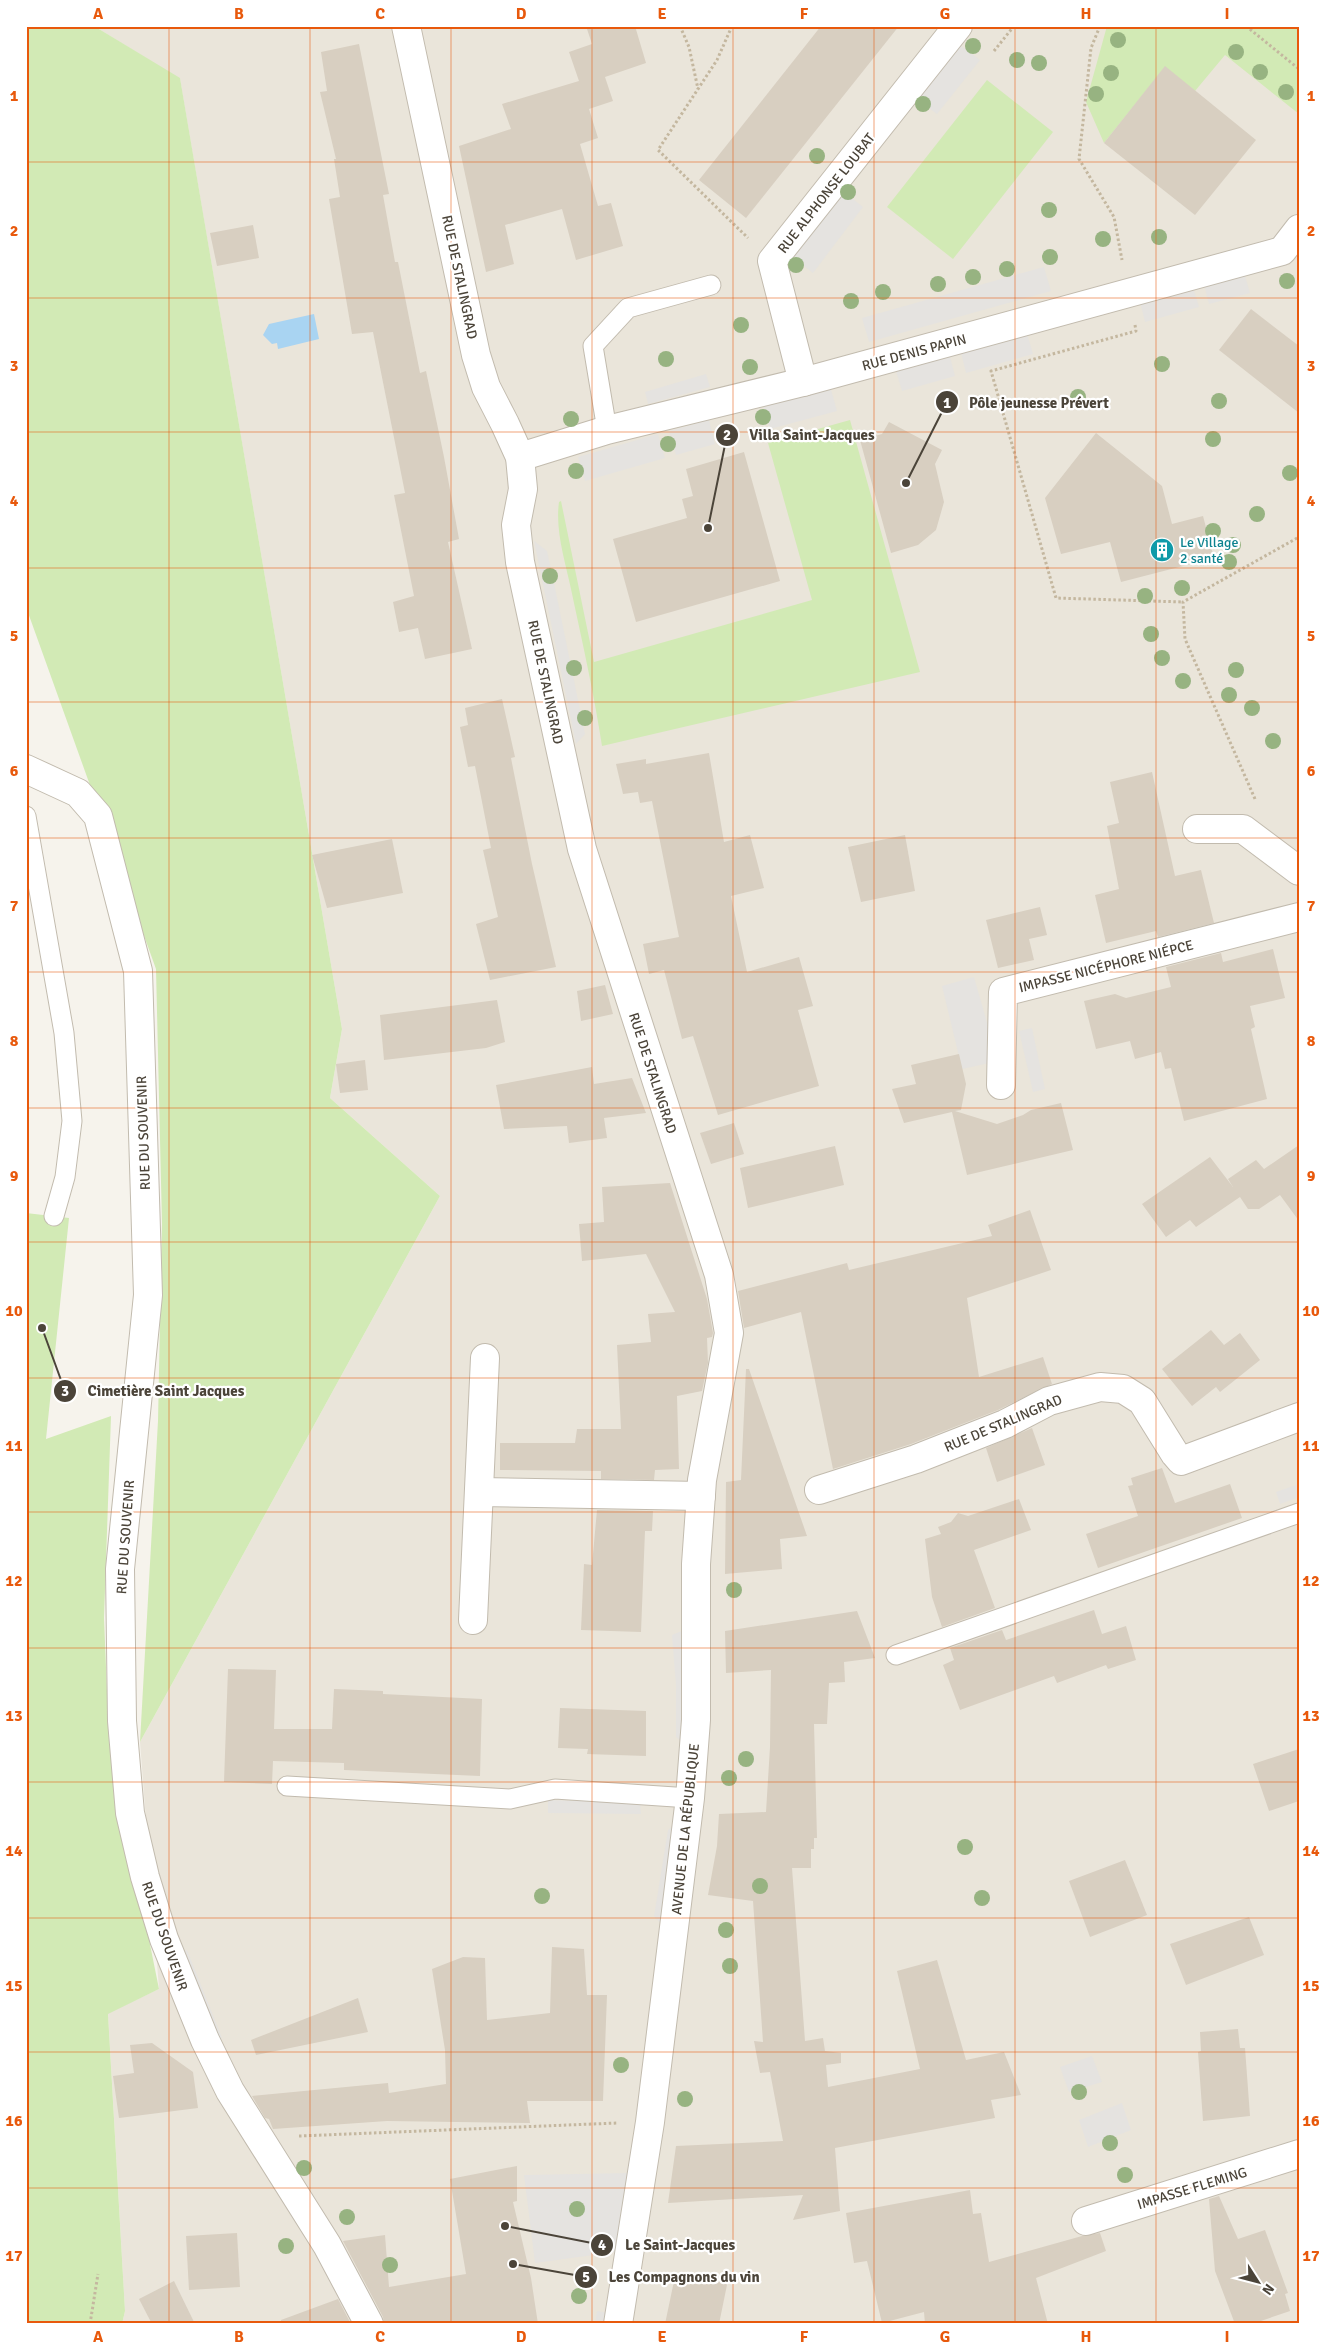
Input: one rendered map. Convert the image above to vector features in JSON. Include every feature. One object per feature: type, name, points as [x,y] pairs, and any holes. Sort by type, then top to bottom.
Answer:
[{"type":"street","name":"RUE DE STALINGRAD","points":[[406,26],[476,355],[486,387],[520,457],[523,489],[516,525],[520,562],[582,849],[716,1266],[729,1333]]},
{"type":"street","name":"RUE ALPHONSE LOUBAT","points":[[803,382],[772,261],[958,26]]},
{"type":"street","name":"RUE DENIS PAPIN","points":[[520,457],[607,430],[803,382],[1129,293],[1290,257],[1299,229]]},
{"type":"street","name":"RUE DU SOUVENIR","points":[[26,769],[78,793],[98,816],[138,971],[148,1295],[120,1569],[122,1721],[130,1813],[145,1877],[184,1992],[230,2091],[327,2245],[369,2324]]},
{"type":"street","points":[[1197,829],[1243,829],[1299,871]]},
{"type":"street","name":"IMPASSE NICÉPHORE NIÉPCE","points":[[1002,1086],[1004,992],[1299,917]]},
{"type":"street","name":"AVENUE DE LA RÉPUBLIQUE","points":[[618,2324],[650,2122],[690,1798],[696,1720],[696,1564],[701,1496],[729,1333]]},
{"type":"street","points":[[473,1620],[485,1358]]},
{"type":"street","name":"RUE DE STALINGRAD","points":[[819,1490],[916,1459],[1005,1424],[1048,1401],[1100,1386],[1123,1389],[1142,1400],[1181,1461],[1299,1417]]},
{"type":"street","points":[[479,1492],[701,1496]]},
{"type":"street","name":"IMPASSE FLEMING","points":[[1086,2221],[1299,2154]]},
{"type":"lane","points":[[607,430],[593,346],[628,308],[711,284]]},
{"type":"lane","points":[[26,816],[64,1033],[72,1121],[65,1177],[54,1216]]},
{"type":"lane","points":[[896,1655],[1299,1513]]},
{"type":"lane","points":[[287,1786],[510,1799],[555,1789],[690,1798]]},
{"type":"path","points":[[680,26],[689,47],[698,90]]},
{"type":"path","points":[[732,26],[717,60],[658,150],[772,261]]},
{"type":"path","points":[[994,51],[1014,26]]},
{"type":"path","points":[[1100,26],[1091,48],[1079,159],[1114,217],[1136,331],[991,371],[1056,598],[1183,602],[1299,537]]},
{"type":"path","points":[[1246,26],[1299,69]]},
{"type":"path","points":[[1183,602],[1185,639],[1257,801]]},
{"type":"path","points":[[260,2140],[334,2134],[650,2122]]},
{"type":"path","points":[[90,2324],[98,2274]]},
{"type":"shaded area","points":[[94,26],[1299,26],[1299,2324],[122,2324],[125,2311],[108,2013],[159,1989],[140,1742],[440,1196],[330,1098],[342,1029],[180,79]]},
{"type":"shaded area","points":[[960,45],[980,60],[937,114],[917,99]]},
{"type":"shaded area","points":[[844,192],[863,207],[813,273],[793,257]]},
{"type":"shaded area","points":[[1044,267],[1051,291],[869,342],[862,318]]},
{"type":"shaded area","points":[[1243,269],[1250,293],[1209,304],[1203,281]]},
{"type":"shaded area","points":[[1192,284],[1199,307],[1145,322],[1139,298]]},
{"type":"shaded area","points":[[1026,330],[1033,354],[966,373],[960,349]]},
{"type":"shaded area","points":[[949,353],[955,376],[902,391],[895,368]]},
{"type":"shaded area","points":[[706,374],[710,387],[648,404],[645,392]]},
{"type":"shaded area","points":[[830,386],[837,411],[770,429],[763,405]]},
{"type":"shaded area","points":[[709,420],[715,444],[676,455],[669,431]]},
{"type":"shaded area","points":[[658,434],[665,458],[585,481],[578,457]]},
{"type":"shaded area","points":[[534,541],[547,551],[554,583],[585,734],[576,744]]},
{"type":"shaded area","points":[[974,977],[998,1061],[962,1069],[942,986]]},
{"type":"shaded area","points":[[1032,1028],[1045,1089],[1033,1092],[1019,1031]]},
{"type":"shaded area","points":[[1299,1484],[1299,1497],[1280,1504],[1276,1492]]},
{"type":"shaded area","points":[[684,1630],[686,1745],[676,1737],[676,1685],[672,1635]]},
{"type":"shaded area","points":[[548,1800],[640,1803],[641,1814],[548,1813]]},
{"type":"shaded area","points":[[678,1822],[664,1927],[654,1916],[668,1830]]},
{"type":"shaded area","points":[[187,1950],[222,2038],[214,2042],[178,1954]]},
{"type":"shaded area","points":[[1092,2056],[1102,2082],[1069,2092],[1060,2067]]},
{"type":"shaded area","points":[[1122,2103],[1131,2130],[1088,2147],[1079,2120]]},
{"type":"shaded area","points":[[631,2173],[622,2251],[535,2263],[524,2175]]},
{"type":"shaded area","points":[[597,2311],[620,2315],[618,2324],[595,2324]]},
{"type":"green space","points":[[26,26],[94,26],[180,78],[342,1029],[330,1098],[440,1196],[140,1742],[158,1421],[162,1224],[156,969],[26,607]]},
{"type":"green space","points":[[1107,26],[1299,26],[1299,114],[1225,55],[1195,91],[1165,67],[1104,143],[1086,102]]},
{"type":"green space","points":[[987,80],[1053,132],[953,259],[887,207]]},
{"type":"green space","points":[[850,420],[920,672],[602,746],[588,667],[561,546],[558,523],[559,502],[561,501],[594,662],[812,600],[768,443]]},
{"type":"green space","points":[[26,1213],[69,1218],[46,1439],[111,1416],[104,1618],[109,1741],[159,1989],[108,2014],[125,2311],[122,2324],[26,2324]]},
{"type":"water","points":[[314,314],[319,339],[278,349],[277,343],[272,344],[263,335],[269,324]]},
{"type":"building","points":[[586,26],[635,26],[646,63],[605,77],[613,101],[589,109],[598,138],[580,144],[598,206],[611,203],[623,246],[576,260],[562,209],[505,225],[514,264],[486,272],[459,146],[511,129],[502,104],[579,81],[569,52],[592,44]]},
{"type":"building","points":[[821,26],[899,26],[746,218],[699,180]]},
{"type":"building","points":[[359,44],[389,194],[383,195],[395,262],[398,262],[420,373],[426,371],[444,457],[459,539],[448,542],[472,649],[425,659],[418,628],[399,632],[393,602],[414,596],[394,495],[405,493],[373,332],[352,334],[329,199],[340,197],[334,159],[336,159],[320,92],[327,91],[321,52]]},
{"type":"building","points":[[1165,66],[1256,140],[1195,215],[1104,143]]},
{"type":"building","points":[[253,225],[259,258],[217,266],[210,233]]},
{"type":"building","points":[[1251,309],[1299,346],[1299,413],[1219,350]]},
{"type":"building","points":[[889,422],[942,450],[935,464],[944,502],[936,530],[918,545],[891,553],[860,440],[882,434]]},
{"type":"building","points":[[1096,433],[1162,486],[1172,524],[1203,516],[1214,558],[1121,582],[1110,542],[1061,554],[1045,498]]},
{"type":"building","points":[[744,452],[780,581],[636,622],[613,539],[687,518],[682,499],[693,496],[686,469]]},
{"type":"building","points":[[502,699],[515,757],[511,758],[532,864],[556,967],[490,980],[476,924],[498,917],[483,850],[491,848],[475,766],[468,767],[460,727],[468,725],[465,708]]},
{"type":"building","points":[[709,753],[724,842],[750,835],[764,888],[731,896],[747,972],[799,957],[813,1006],[798,1010],[819,1086],[718,1115],[693,1036],[682,1039],[664,970],[649,974],[643,944],[679,937],[652,801],[640,803],[638,792],[623,794],[616,764],[646,759],[646,764]]},
{"type":"building","points":[[1152,772],[1175,876],[1201,870],[1214,923],[1158,937],[1156,931],[1106,943],[1095,895],[1119,889],[1107,826],[1119,823],[1110,782]]},
{"type":"building","points":[[905,835],[915,891],[861,902],[848,847]]},
{"type":"building","points":[[392,839],[403,893],[327,908],[312,855]]},
{"type":"building","points":[[1040,907],[1047,935],[1029,939],[1034,960],[998,968],[986,920]]},
{"type":"building","points":[[1273,949],[1285,998],[1250,1006],[1255,1027],[1251,1029],[1267,1099],[1184,1121],[1171,1068],[1165,1069],[1161,1052],[1135,1059],[1130,1041],[1096,1049],[1084,1001],[1115,994],[1126,998],[1171,987],[1166,967],[1221,953],[1223,962]]},
{"type":"building","points":[[605,985],[613,1014],[581,1021],[577,991]]},
{"type":"building","points":[[497,1000],[505,1042],[486,1048],[384,1060],[380,1015]]},
{"type":"building","points":[[959,1054],[966,1084],[961,1110],[955,1111],[997,1124],[1023,1115],[1031,1110],[1061,1103],[1073,1150],[967,1175],[952,1112],[904,1123],[892,1089],[916,1084],[911,1065]]},
{"type":"building","points":[[365,1060],[368,1090],[340,1093],[336,1064]]},
{"type":"building","points":[[592,1067],[594,1084],[632,1078],[646,1113],[604,1118],[607,1138],[569,1143],[567,1126],[504,1129],[496,1085]]},
{"type":"building","points":[[734,1123],[744,1154],[711,1164],[700,1133]]},
{"type":"building","points":[[1299,1145],[1299,1221],[1280,1195],[1259,1209],[1248,1209],[1240,1197],[1196,1227],[1190,1220],[1166,1237],[1142,1204],[1210,1157],[1233,1187],[1228,1179],[1256,1160],[1264,1169]]},
{"type":"building","points":[[835,1146],[844,1185],[748,1208],[740,1168]]},
{"type":"building","points":[[670,1183],[707,1299],[713,1333],[712,1337],[707,1338],[708,1363],[702,1391],[677,1396],[679,1469],[655,1470],[654,1480],[601,1479],[601,1471],[500,1470],[500,1443],[575,1443],[577,1429],[621,1429],[617,1345],[651,1342],[648,1314],[675,1312],[646,1254],[582,1261],[579,1224],[604,1222],[602,1187]]},
{"type":"building","points":[[1030,1210],[1051,1270],[967,1298],[979,1377],[1043,1357],[1052,1384],[998,1410],[911,1444],[833,1469],[801,1312],[744,1328],[738,1291],[847,1263],[849,1270],[992,1236],[988,1225]]},
{"type":"building","points":[[1211,1330],[1224,1345],[1240,1333],[1260,1360],[1220,1392],[1216,1387],[1192,1406],[1162,1369]]},
{"type":"building","points":[[746,1369],[749,1369],[807,1536],[780,1539],[782,1569],[725,1574],[726,1482],[741,1480]]},
{"type":"building","points":[[1032,1428],[1045,1465],[997,1482],[986,1448]]},
{"type":"building","points":[[1162,1468],[1175,1503],[1230,1484],[1242,1518],[1098,1568],[1086,1534],[1138,1516],[1128,1486],[1133,1485],[1131,1478]]},
{"type":"building","points":[[1019,1499],[1031,1530],[974,1550],[995,1608],[942,1627],[932,1597],[925,1539],[941,1534],[938,1527],[951,1522],[958,1513],[968,1516]]},
{"type":"building","points":[[597,1510],[653,1511],[652,1531],[645,1531],[641,1632],[581,1630],[584,1564],[592,1565]]},
{"type":"building","points":[[1094,1610],[1102,1634],[1126,1626],[1136,1660],[1108,1669],[1106,1665],[1057,1683],[1054,1676],[960,1710],[943,1665],[954,1660],[950,1648],[1002,1630],[1006,1640]]},
{"type":"building","points":[[857,1611],[875,1658],[844,1662],[845,1682],[829,1683],[827,1724],[814,1724],[817,1838],[814,1838],[814,1849],[811,1849],[811,1868],[792,1868],[805,2041],[823,2038],[825,2051],[841,2053],[841,2063],[826,2065],[828,2087],[920,2069],[897,1971],[937,1960],[966,2060],[1004,2052],[1021,2095],[991,2100],[995,2118],[835,2148],[840,2211],[793,2220],[803,2195],[668,2203],[676,2146],[783,2141],[770,2072],[760,2073],[754,2041],[763,2042],[753,1901],[708,1895],[717,1846],[719,1814],[766,1812],[770,1747],[771,1670],[726,1673],[725,1631]]},
{"type":"building","points":[[228,1669],[276,1670],[274,1729],[332,1729],[334,1689],[383,1691],[383,1694],[482,1699],[480,1776],[344,1770],[344,1763],[273,1761],[272,1784],[224,1782]]},
{"type":"building","points":[[560,1708],[646,1711],[646,1756],[587,1754],[588,1749],[558,1748]]},
{"type":"building","points":[[1299,1749],[1299,1801],[1269,1811],[1253,1764]]},
{"type":"building","points":[[1125,1860],[1147,1915],[1090,1937],[1069,1881]]},
{"type":"building","points":[[1249,1917],[1264,1955],[1186,1985],[1170,1944]]},
{"type":"building","points":[[552,1947],[584,1949],[587,1995],[607,1995],[603,2101],[527,2101],[530,2123],[387,2121],[273,2129],[269,2119],[265,2118],[252,2096],[388,2083],[389,2093],[446,2084],[445,2050],[432,1969],[463,1957],[485,1958],[487,2020],[550,2013]]},
{"type":"building","points":[[358,1998],[368,2032],[256,2055],[251,2040]]},
{"type":"building","points":[[1238,2029],[1240,2048],[1245,2048],[1250,2116],[1203,2121],[1198,2052],[1201,2051],[1200,2032]]},
{"type":"building","points":[[152,2043],[193,2072],[198,2108],[119,2118],[113,2076],[134,2073],[130,2045]]},
{"type":"building","points":[[517,2166],[517,2201],[513,2202],[531,2278],[538,2324],[384,2324],[383,2317],[343,2241],[385,2235],[389,2287],[466,2274],[450,2179]]},
{"type":"building","points":[[970,2190],[973,2214],[981,2213],[989,2262],[1082,2236],[1100,2233],[1106,2251],[1036,2278],[1048,2324],[925,2324],[924,2312],[882,2323],[867,2261],[854,2263],[846,2213]]},
{"type":"building","points":[[1219,2196],[1238,2239],[1265,2230],[1288,2293],[1285,2294],[1290,2311],[1252,2324],[1235,2324],[1215,2271],[1209,2199]]},
{"type":"building","points":[[237,2233],[240,2287],[189,2290],[186,2236]]},
{"type":"building","points":[[694,2273],[728,2280],[719,2324],[665,2324],[674,2281],[692,2284]]},
{"type":"building","points":[[174,2281],[195,2324],[152,2324],[139,2299]]},
{"type":"building","points":[[338,2299],[351,2324],[281,2324],[281,2320]]},
{"type":"place","name":"Pôle jeunesse Prévert","points":[[906,483]]},
{"type":"place","name":"Villa Saint-Jacques","points":[[708,528]]},
{"type":"place","name":"Le Village 2 santé","points":[[1162,550]]},
{"type":"place","name":"Cimetière Saint Jacques","points":[[42,1328]]},
{"type":"place","name":"Le Saint-Jacques","points":[[505,2226]]},
{"type":"place","name":"Les Compagnons du vin","points":[[513,2264]]}]
